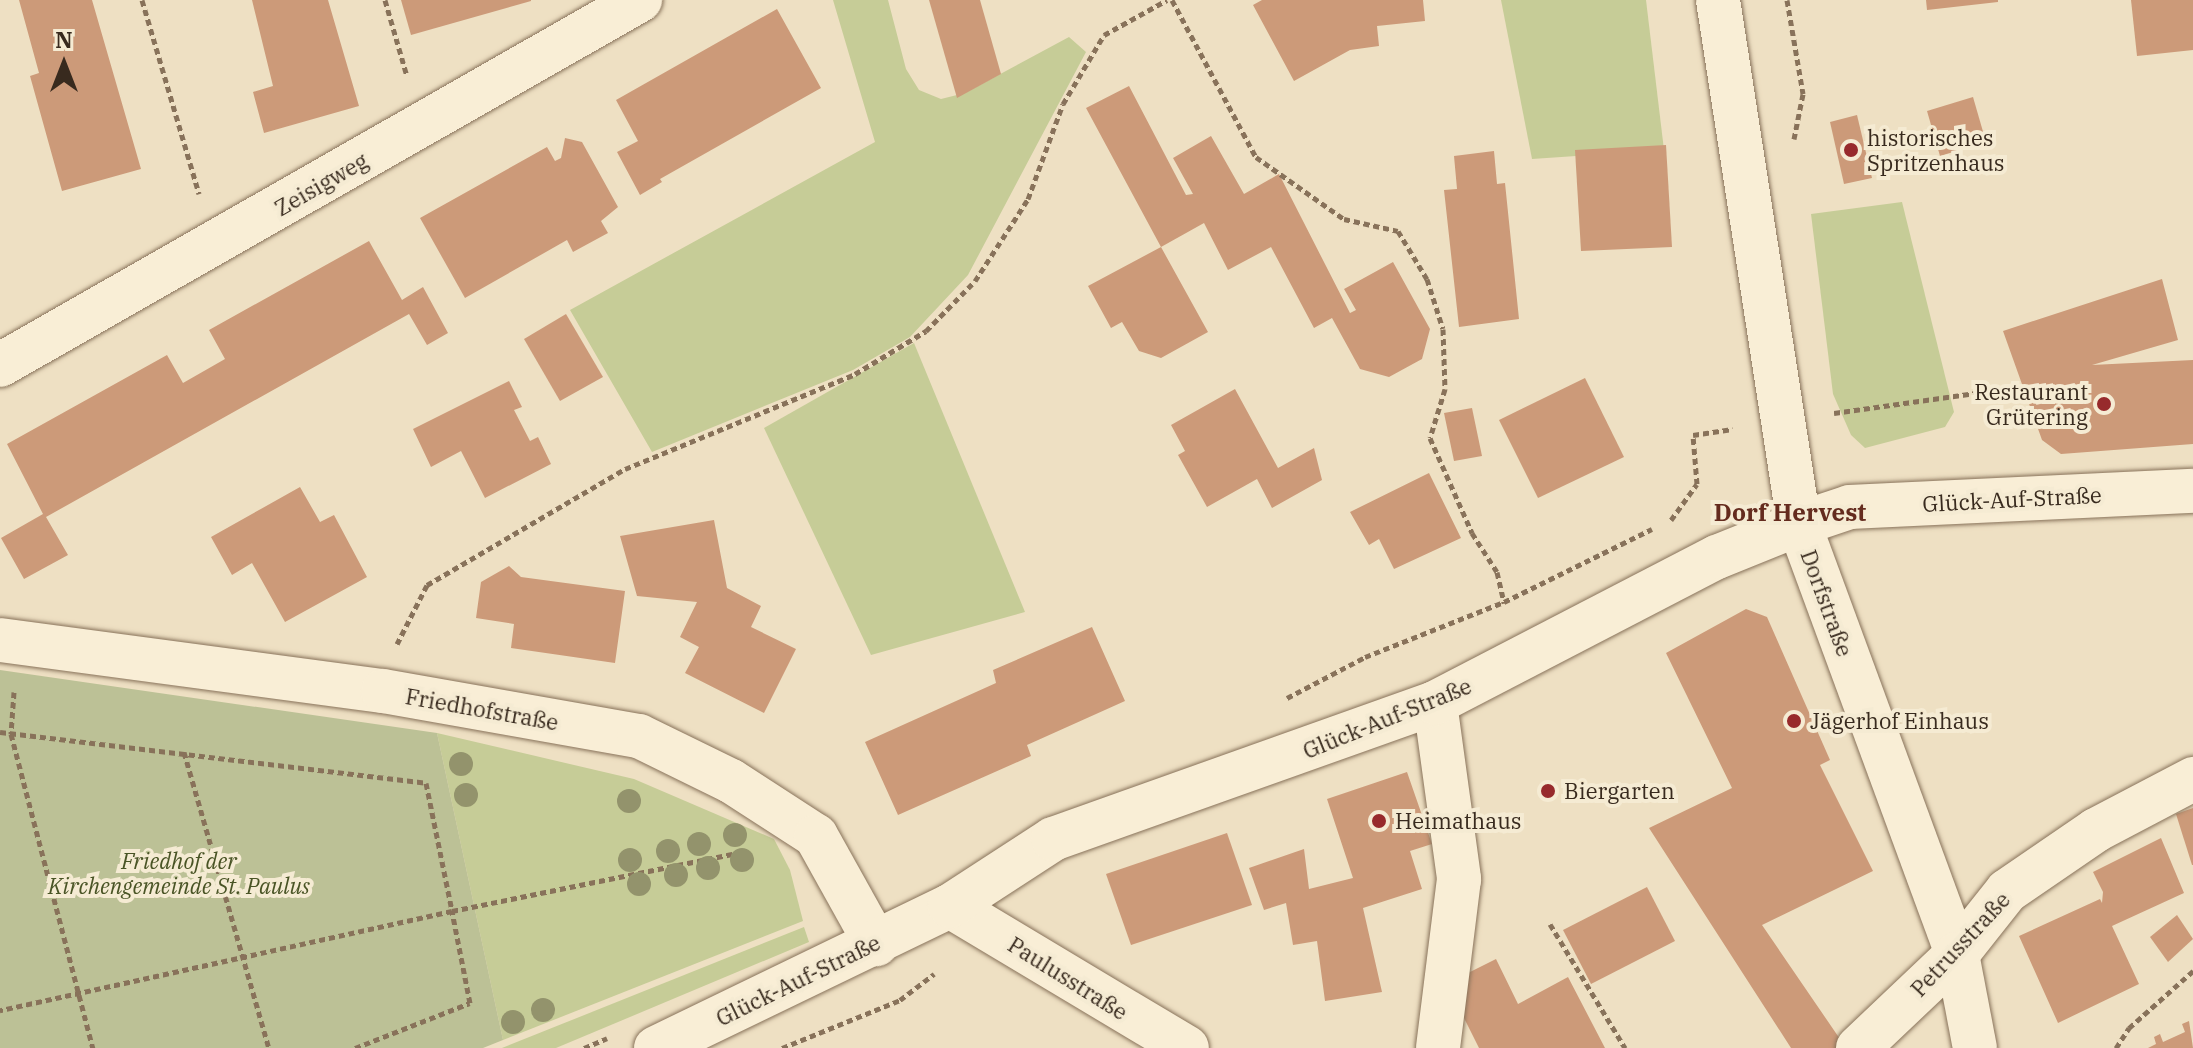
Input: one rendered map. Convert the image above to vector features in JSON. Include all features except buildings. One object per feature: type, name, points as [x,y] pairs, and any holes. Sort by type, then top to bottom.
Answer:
[{"type":"street","name":"Zeisigweg","points":[[0,365],[640,0]]},
{"type":"street","name":"Dorfstraße","points":[[1718,0],[1780,421],[1799,524],[1957,954],[1975,1048]]},
{"type":"street","name":"Glück-Auf-Straße","points":[[656,1048],[950,906],[1053,839],[1435,703],[1717,557],[1799,524],[1850,507],[2193,491]]},
{"type":"street","name":"Friedhofstraße","points":[[0,640],[383,691],[639,736],[731,781],[816,836],[876,944]]},
{"type":"street","points":[[1435,703],[1459,879],[1438,1048]]},
{"type":"street","name":"Petrusstraße","points":[[1858,1048],[1957,954],[2007,891],[2096,830],[2193,779]]},
{"type":"street","name":"Paulusstraße","points":[[950,906],[1187,1048]]},
{"type":"path","points":[[142,0],[213,245]]},
{"type":"path","points":[[385,0],[422,126]]},
{"type":"path","points":[[383,691],[390,659],[427,585],[625,469],[787,405],[855,374],[926,331],[975,281],[1028,199],[1063,104],[1104,35],[1170,0],[1256,157],[1344,219],[1398,231],[1427,279],[1443,329],[1445,389],[1430,438],[1472,533],[1497,572],[1504,602],[1526,656]]},
{"type":"path","points":[[1281,702],[1365,657],[1504,602],[1676,518],[1697,484],[1693,435],[1976,393]]},
{"type":"path","points":[[14,687],[11,734],[76,994],[93,1048]]},
{"type":"path","points":[[0,732],[426,783],[470,1003],[355,1048]]},
{"type":"path","points":[[184,752],[269,1048]]},
{"type":"path","points":[[0,1010],[452,911],[816,836]]},
{"type":"path","points":[[1550,924],[1625,1048]]},
{"type":"path","points":[[2116,1048],[2129,1028],[2193,971]]},
{"type":"green space","points":[[833,0],[888,0],[906,69],[919,90],[941,99],[965,93],[1069,37],[1086,52],[968,275],[910,337],[853,370],[652,452],[570,310],[875,142]]},
{"type":"green space","points":[[1501,0],[1646,0],[1664,150],[1532,159]]},
{"type":"green space","points":[[1902,202],[1954,412],[1945,427],[1865,448],[1851,435],[1833,394],[1811,214]]},
{"type":"green space","points":[[914,343],[1025,612],[871,655],[764,428]]},
{"type":"green space","name":"Friedhof der Kirchengemeinde St. Paulus","points":[[0,670],[437,733],[503,1040],[483,1048],[0,1048]]},
{"type":"green space","points":[[437,733],[634,779],[774,839],[790,870],[803,921],[503,1040]]},
{"type":"green space","points":[[804,927],[809,942],[556,1048],[502,1048]]},
{"type":"place","name":"historisches Spritzenhaus","points":[[1851,150]]},
{"type":"place","name":"Restaurant Grütering","points":[[2104,404]]},
{"type":"place","name":"Jägerhof Einhaus","points":[[1794,721]]},
{"type":"place","name":"Biergarten","points":[[1548,791]]},
{"type":"place","name":"Heimathaus","points":[[1379,821]]},
{"type":"district","name":"Dorf Hervest","points":[[1790,513]]}]
